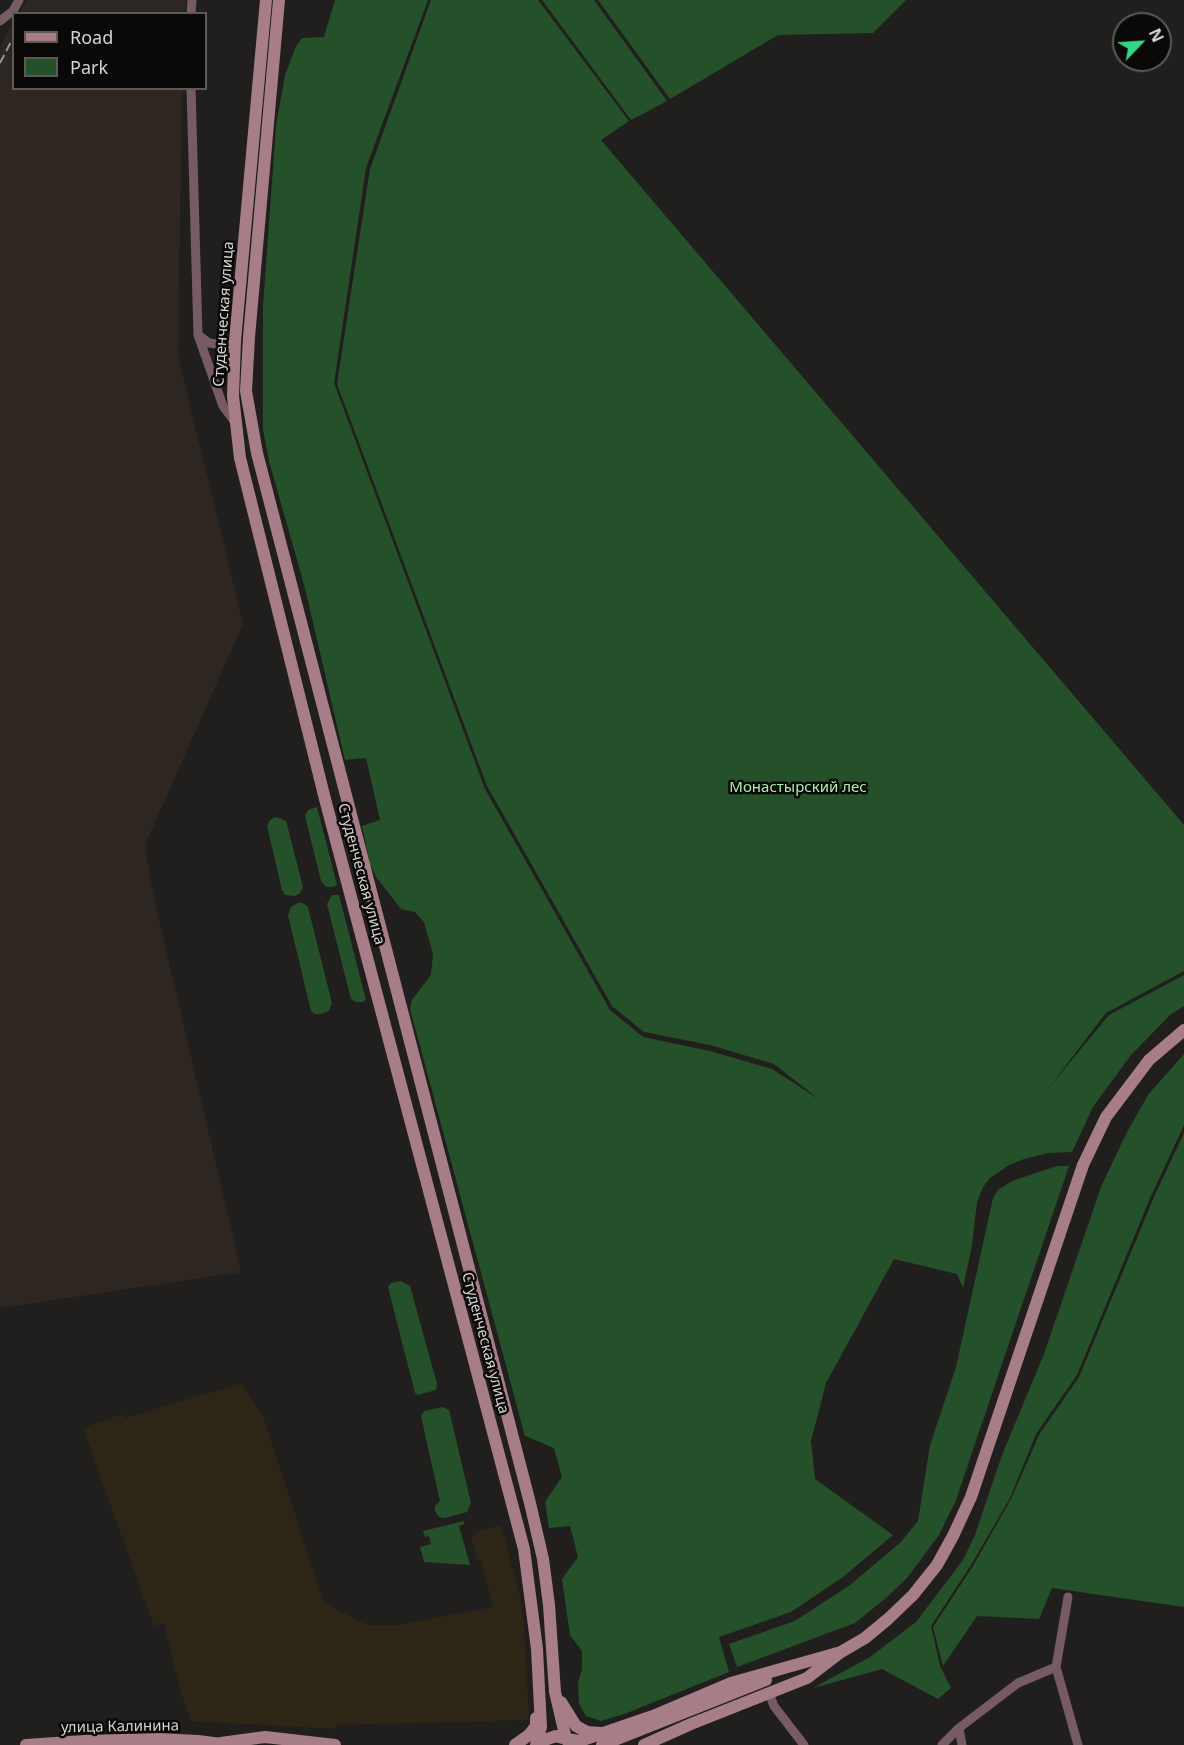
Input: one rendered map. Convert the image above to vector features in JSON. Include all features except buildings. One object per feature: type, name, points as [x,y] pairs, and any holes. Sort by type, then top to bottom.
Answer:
[{"type":"main road","name":"Студенческая улица","points":[[266,0],[235,341],[233,396],[240,458],[328,810],[524,1549],[533,1606],[539,1693],[541,1727],[537,1745]]},
{"type":"main road","name":"Студенческая улица","points":[[279,0],[246,391],[257,453],[530,1503],[543,1559],[549,1605],[555,1692],[568,1742]]},
{"type":"main road","points":[[644,1745],[807,1678],[841,1652],[865,1638],[913,1595],[937,1565],[971,1497],[1083,1165],[1106,1117],[1149,1060],[1184,1030]]},
{"type":"main road","points":[[533,1606],[549,1605]]},
{"type":"main road","points":[[537,1745],[547,1738],[556,1736],[568,1742],[621,1738],[841,1652]]},
{"type":"main road","points":[[555,1692],[576,1726],[604,1739],[731,1683],[841,1652]]},
{"type":"main road","points":[[514,1745],[530,1735],[536,1726],[539,1693]]},
{"type":"main road","points":[[216,1744],[265,1737],[335,1745]]},
{"type":"main road","name":"улица Калинина","points":[[26,1745],[159,1739],[216,1744]]},
{"type":"main road","points":[[216,1744],[229,1745]]},
{"type":"street","points":[[0,21],[13,11],[19,0]]},
{"type":"street","points":[[191,90],[198,335],[223,406],[235,422]]},
{"type":"street","points":[[198,335],[209,343],[226,345],[235,341]]},
{"type":"street","points":[[1068,1597],[1056,1667],[1078,1745]]},
{"type":"street","points":[[942,1745],[959,1728],[1018,1683],[1056,1667]]},
{"type":"street","points":[[769,1693],[774,1706],[804,1745]]},
{"type":"street","points":[[959,1728],[962,1745]]},
{"type":"shaded area","points":[[27,0],[186,0],[185,12],[20,12]]},
{"type":"shaded area","points":[[12,25],[12,90],[182,90],[178,356],[243,624],[145,845],[152,889],[241,1272],[0,1308],[0,46]]},
{"type":"shaded area","points":[[242,1383],[263,1416],[324,1603],[367,1625],[398,1625],[493,1607],[481,1559],[477,1560],[471,1536],[475,1535],[474,1532],[501,1525],[520,1597],[524,1623],[529,1720],[337,1725],[336,1729],[191,1721],[181,1693],[164,1623],[154,1626],[83,1428],[122,1414],[125,1418]]},
{"type":"green space","name":"Монастырский лес","points":[[335,0],[428,0],[366,168],[334,383],[485,789],[610,1010],[643,1037],[710,1051],[772,1069],[820,1100],[774,1064],[710,1045],[644,1032],[612,1006],[487,786],[337,384],[370,169],[431,0],[538,0],[629,121],[601,140],[1184,825],[1184,971],[1106,1013],[1047,1090],[1109,1015],[1184,975],[1184,1006],[1170,1015],[1131,1055],[1093,1107],[1072,1152],[1048,1153],[1024,1159],[1009,1165],[990,1178],[983,1187],[977,1202],[972,1245],[963,1288],[957,1274],[894,1259],[826,1383],[811,1441],[815,1479],[893,1535],[843,1577],[791,1612],[719,1637],[729,1672],[627,1713],[601,1721],[586,1716],[579,1704],[578,1683],[582,1669],[582,1651],[570,1635],[562,1579],[578,1557],[570,1526],[549,1528],[545,1502],[562,1477],[554,1448],[525,1436],[410,1009],[412,1000],[431,975],[433,954],[424,922],[415,912],[401,909],[376,877],[370,864],[362,826],[380,820],[366,758],[345,760],[305,588],[269,461],[263,429],[263,307],[276,126],[285,75],[296,46],[302,38],[324,37]]},
{"type":"green space","points":[[542,0],[594,0],[667,101],[631,120]]},
{"type":"green space","points":[[598,0],[906,0],[873,33],[778,35],[670,99]]},
{"type":"green space","points":[[317,807],[337,885],[332,887],[326,887],[321,881],[305,816],[308,810]]},
{"type":"green space","points":[[276,817],[286,821],[303,887],[295,896],[285,895],[282,890],[267,826],[270,820]]},
{"type":"green space","points":[[332,895],[339,895],[366,1000],[363,1002],[351,999],[327,904]]},
{"type":"green space","points":[[303,903],[308,907],[332,1003],[329,1011],[320,1014],[311,1011],[288,915],[291,907]]},
{"type":"green space","points":[[1184,1054],[1184,1125],[1151,1196],[1077,1375],[1036,1434],[1010,1498],[971,1565],[931,1626],[940,1666],[951,1688],[938,1699],[882,1669],[813,1688],[870,1657],[916,1622],[963,1560],[975,1535],[1002,1455],[1044,1354],[1101,1187],[1126,1134],[1148,1095]]},
{"type":"green space","points":[[1184,1133],[1184,1607],[1052,1588],[1039,1619],[977,1616],[943,1666],[933,1627],[973,1566],[1011,1499],[1039,1435],[1079,1377],[1154,1197]]},
{"type":"green space","points":[[1057,1166],[1069,1166],[956,1500],[939,1535],[907,1578],[855,1623],[737,1667],[729,1644],[795,1621],[850,1585],[901,1542],[918,1521],[930,1445],[956,1367],[993,1198],[998,1190],[1012,1181]]},
{"type":"green space","points":[[401,1281],[410,1286],[437,1384],[436,1390],[418,1395],[415,1393],[388,1287],[391,1283]]},
{"type":"green space","points":[[443,1407],[449,1410],[471,1503],[467,1512],[444,1518],[439,1517],[435,1511],[435,1506],[440,1501],[421,1416],[424,1411]]},
{"type":"green space","points":[[464,1521],[464,1524],[459,1526],[470,1565],[424,1562],[420,1547],[431,1544],[429,1536],[425,1537],[423,1531]]},
{"type":"railway","points":[[0,63],[12,40]]}]
